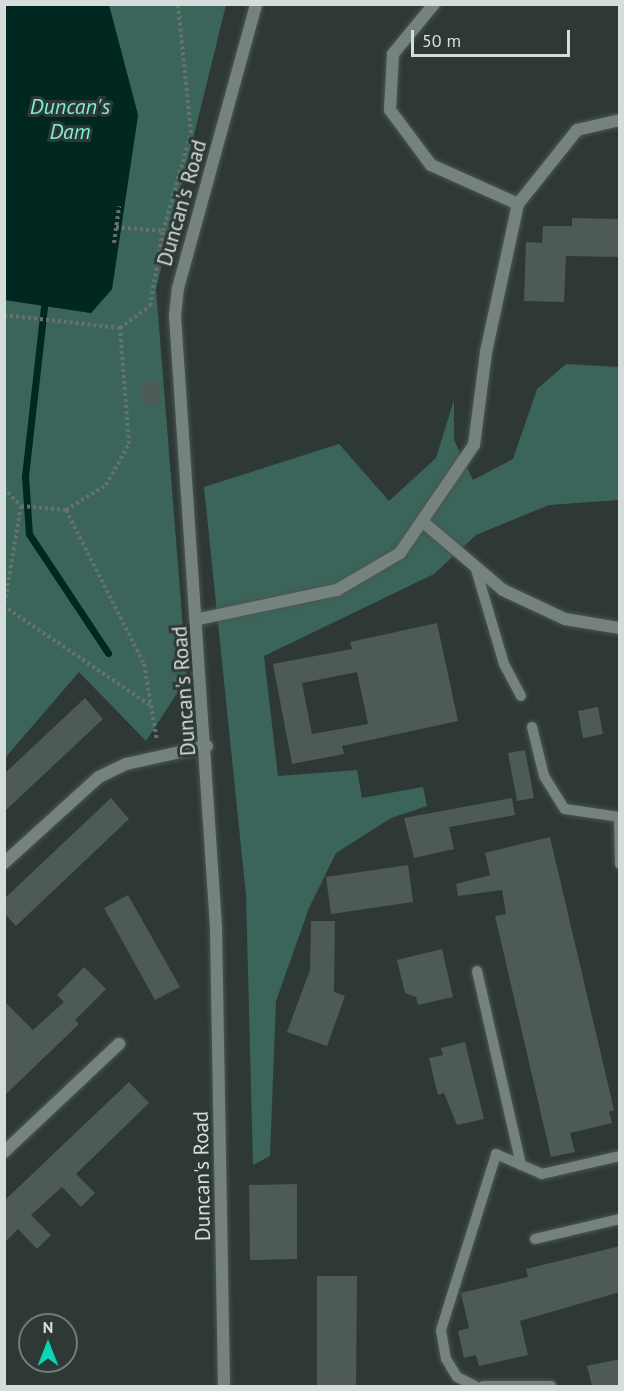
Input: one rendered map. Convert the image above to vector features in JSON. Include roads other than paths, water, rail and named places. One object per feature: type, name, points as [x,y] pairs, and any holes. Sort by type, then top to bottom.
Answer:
[{"type":"street","name":"Duncan's Road","points":[[224,1386],[207,746],[175,316],[178,288],[256,4]]},
{"type":"street","points":[[434,4],[393,54],[390,110],[431,165],[518,204]]},
{"type":"street","points":[[199,619],[337,591],[400,553],[474,445],[486,352],[518,204],[577,130],[620,120]]},
{"type":"street","points":[[422,521],[503,590],[565,619],[620,628]]},
{"type":"street","points":[[4,863],[99,777],[159,755],[207,746]]},
{"type":"street","points":[[4,1152],[119,1044]]},
{"type":"lane","points":[[475,566],[504,664],[521,696]]},
{"type":"lane","points":[[532,727],[544,776],[565,809],[620,817],[620,864]]},
{"type":"lane","points":[[477,971],[521,1165]]},
{"type":"lane","points":[[475,1386],[457,1377],[446,1359],[441,1330],[496,1155],[542,1174],[620,1156]]},
{"type":"lane","points":[[535,1239],[620,1219]]},
{"type":"lane","points":[[483,1386],[551,1386]]},
{"type":"water","name":"Duncan's Dam","points":[[4,5],[109,5],[138,115],[112,289],[91,313],[5,300]]},
{"type":"waterway","points":[[44,307],[25,476],[29,534],[108,653]]}]
